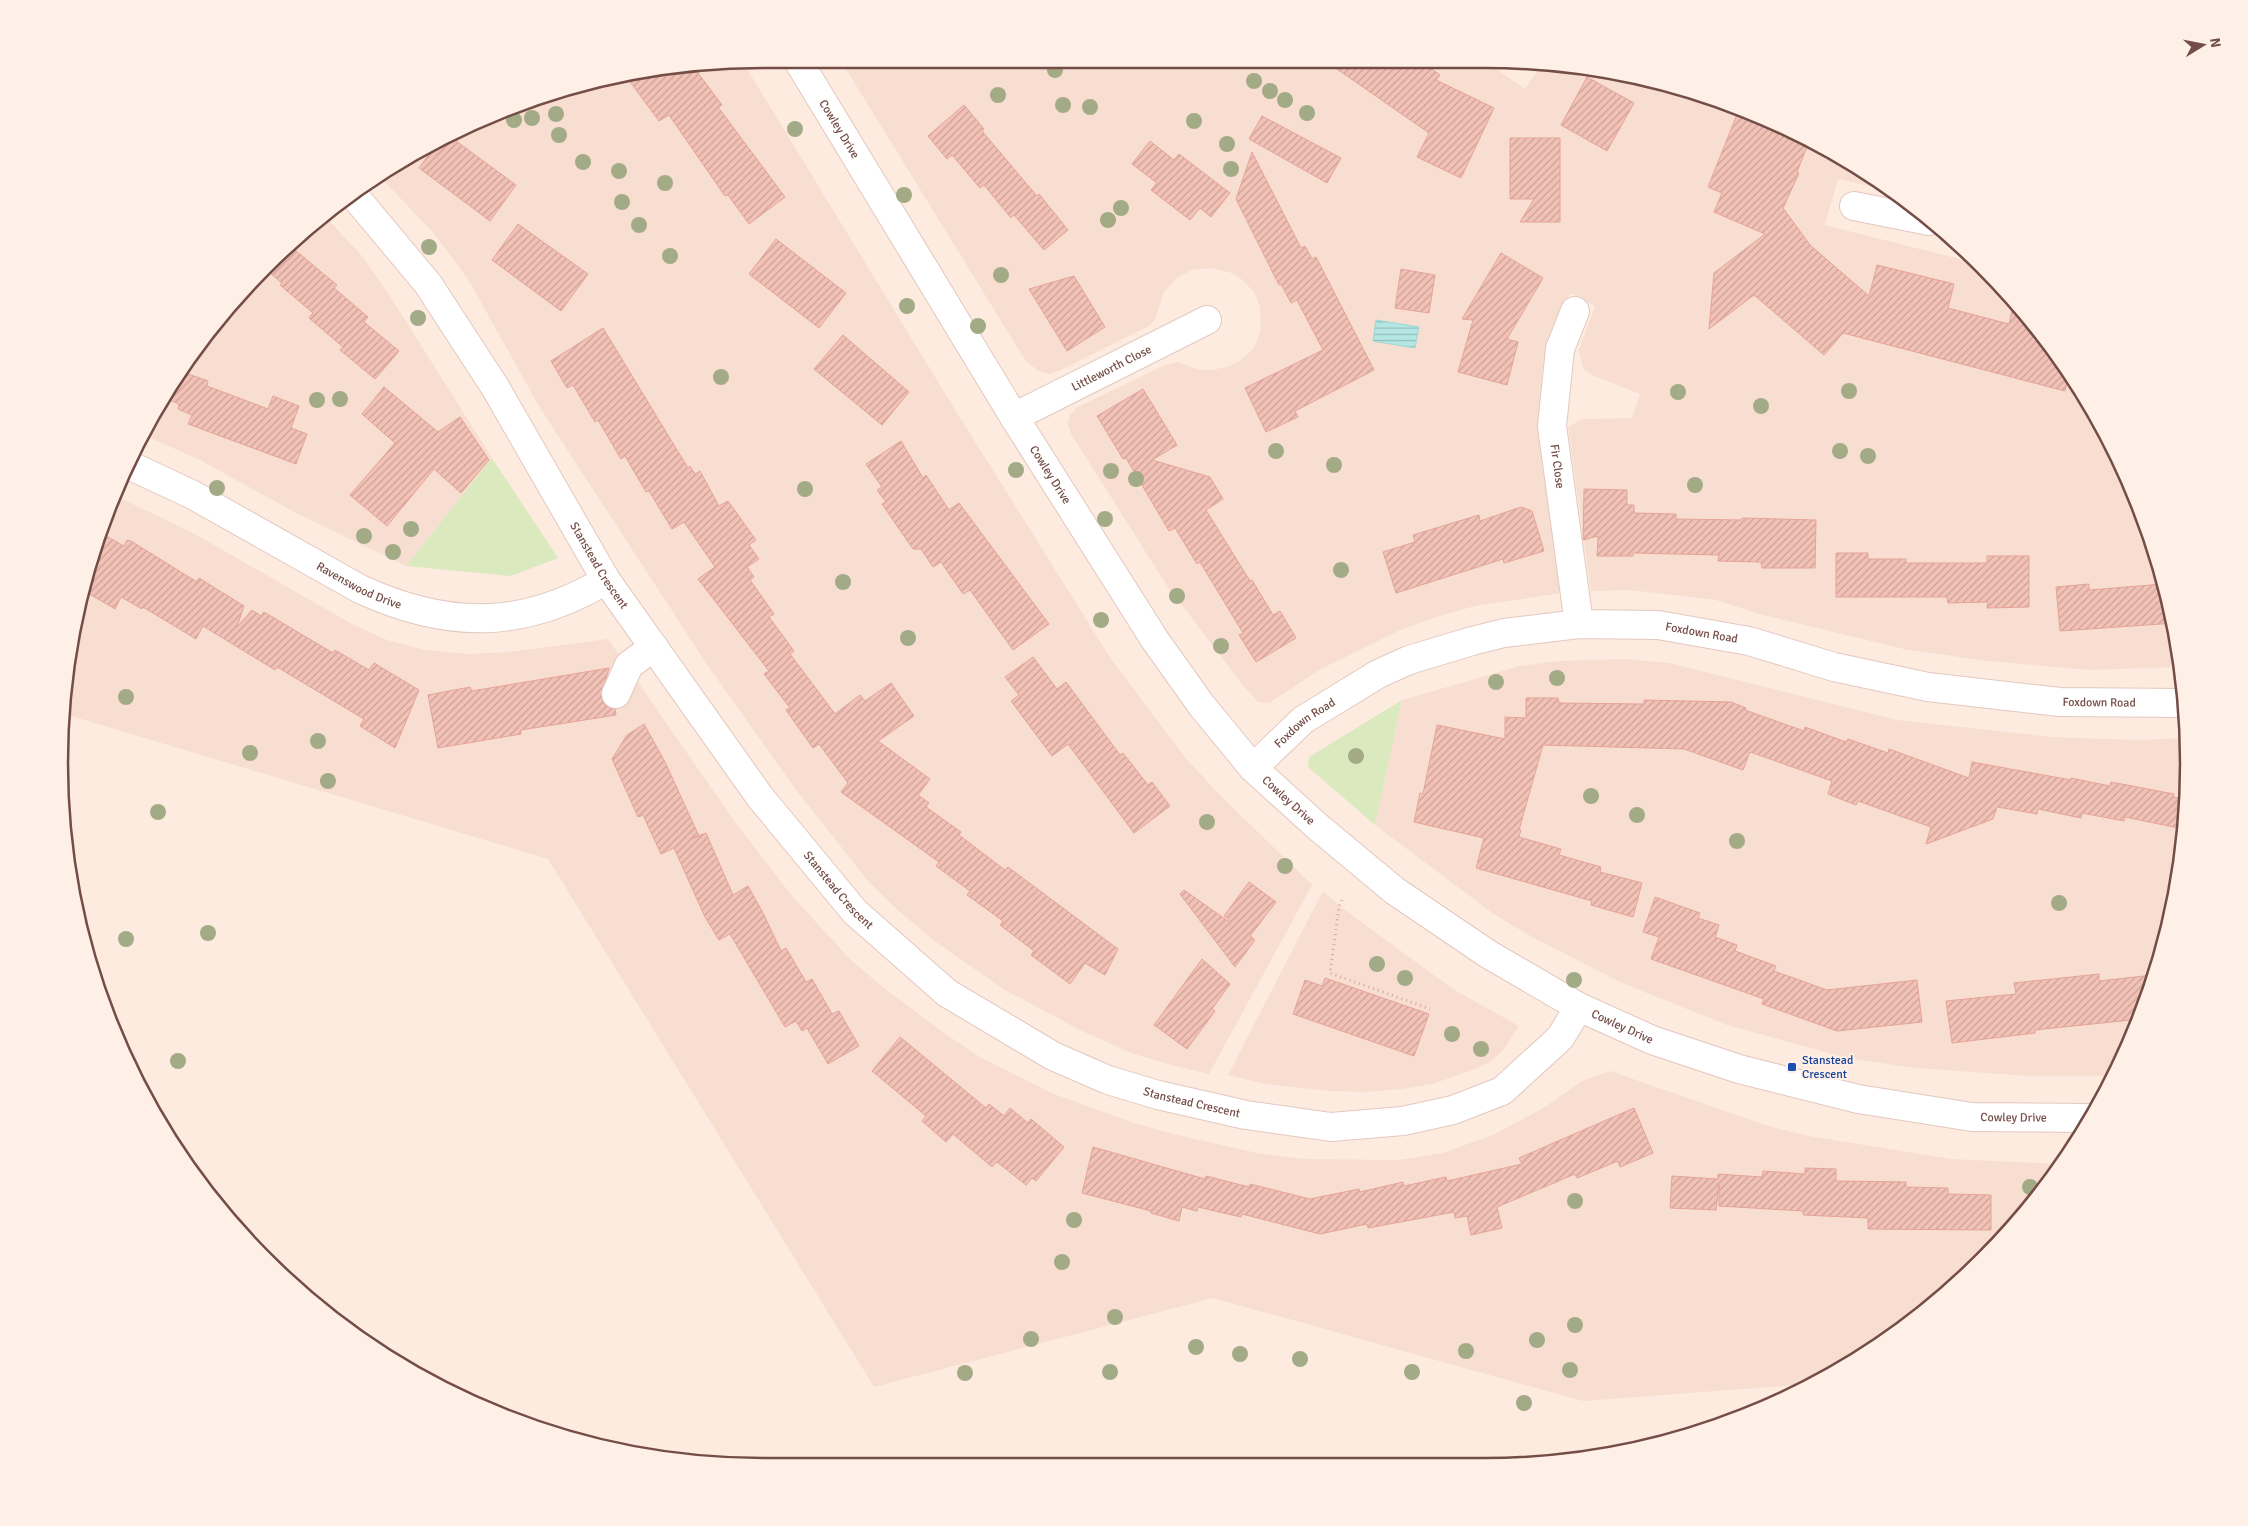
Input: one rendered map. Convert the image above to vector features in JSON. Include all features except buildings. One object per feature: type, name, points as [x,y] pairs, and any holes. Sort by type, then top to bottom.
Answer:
[{"type":"street","name":"Cowley Drive","points":[[802,68],[1014,417],[1156,640],[1202,706],[1253,768],[1318,827],[1395,891],[1488,954],[1579,1007],[1652,1040],[1713,1060],[1858,1099],[1972,1117],[2083,1118]]},
{"type":"street","name":"Stanstead Crescent","points":[[357,199],[428,284],[495,387],[606,580],[760,797],[854,912],[947,993],[1053,1056],[1108,1080],[1158,1095],[1246,1115],[1331,1127],[1403,1120],[1453,1110],[1502,1091],[1560,1038],[1579,1007]]},
{"type":"street","points":[[1854,206],[1918,219]]},
{"type":"street","name":"Fir Close","points":[[1575,311],[1560,349],[1552,426],[1579,624]]},
{"type":"street","name":"Littleworth Close","points":[[1014,417],[1207,320]]},
{"type":"street","name":"Ravenswood Drive","points":[[134,467],[193,495],[360,589],[388,602],[418,612],[483,619],[517,616],[553,606],[582,595],[606,580]]},
{"type":"street","name":"Foxdown Road","points":[[1253,768],[1303,720],[1378,674],[1409,660],[1472,641],[1504,634],[1579,624],[1658,625],[1749,641],[1834,667],[1928,687],[2060,702],[2178,703]]},
{"type":"street","points":[[616,694],[629,665],[654,647]]},
{"type":"path","points":[[1342,900],[1339,907],[1330,973],[1430,1009]]},
{"type":"shaded area","points":[[747,68],[949,400],[1111,659],[1184,756],[1215,790],[1312,885],[1209,1074],[1131,1053],[1080,1030],[1005,990],[933,940],[869,882],[796,790],[706,663],[540,408],[472,286],[431,230],[384,181],[455,139],[539,104],[583,91],[672,73]]},
{"type":"shaded area","points":[[845,68],[1495,68],[1525,89],[1538,70],[1576,73],[1665,91],[1709,104],[1793,139],[1874,187],[1838,179],[1825,225],[1966,261],[2008,304],[2063,377],[2109,455],[2144,539],[2157,583],[2174,667],[2089,670],[1988,661],[1904,649],[1759,614],[1716,600],[1630,590],[1591,591],[1568,427],[1582,419],[1632,418],[1640,394],[1590,374],[1583,369],[1579,350],[1595,306],[1570,293],[1550,341],[1542,371],[1539,419],[1537,418],[1562,593],[1475,606],[1436,617],[1398,631],[1321,669],[1269,703],[1258,702],[1241,683],[1166,584],[1071,434],[1068,424],[1070,415],[1076,408],[1165,365],[1177,362],[1200,370],[1211,370],[1227,367],[1241,360],[1254,348],[1261,329],[1260,307],[1254,292],[1232,273],[1211,268],[1192,270],[1177,278],[1164,292],[1155,320],[1149,326],[1050,374],[1038,371],[1025,360]]},
{"type":"shaded area","points":[[329,220],[362,256],[388,293],[492,458],[406,566],[294,512],[200,460],[149,437],[185,377],[240,304],[271,271]]},
{"type":"shaded area","points":[[120,498],[195,534],[352,624],[387,640],[426,650],[469,654],[509,652],[608,639],[735,822],[792,896],[850,959],[880,985],[944,1033],[980,1057],[1054,1094],[1131,1122],[1173,1134],[1257,1153],[1303,1159],[1399,1160],[1442,1153],[1493,1135],[1545,1107],[1582,1081],[1610,1071],[1768,1126],[1809,1136],[1951,1159],[2053,1164],[2008,1222],[1944,1286],[1871,1341],[1797,1385],[1583,1401],[1213,1298],[874,1387],[548,859],[69,715],[73,672],[91,583],[104,539]]},
{"type":"shaded area","points":[[1625,659],[1669,663],[1897,720],[2051,737],[2139,740],[2179,738],[2179,808],[2175,854],[2167,899],[2144,987],[2128,1029],[2106,1076],[2029,1076],[1916,1068],[1847,1058],[1727,1025],[1622,983],[1534,938],[1495,915],[1375,825],[1402,700],[1520,666],[1559,661]]},
{"type":"shaded area","points":[[1323,891],[1342,908],[1453,989],[1519,1026],[1504,1049],[1492,1061],[1473,1070],[1432,1084],[1402,1089],[1367,1092],[1330,1091],[1266,1084],[1228,1075]]},
{"type":"green space","points":[[492,458],[558,558],[511,576],[406,566]]},
{"type":"green space","points":[[1402,700],[1375,825],[1308,767],[1309,757]]},
{"type":"water","points":[[1376,320],[1419,327],[1415,348],[1373,341]]},
{"type":"place","name":"Stanstead Crescent","points":[[1792,1067]]}]
